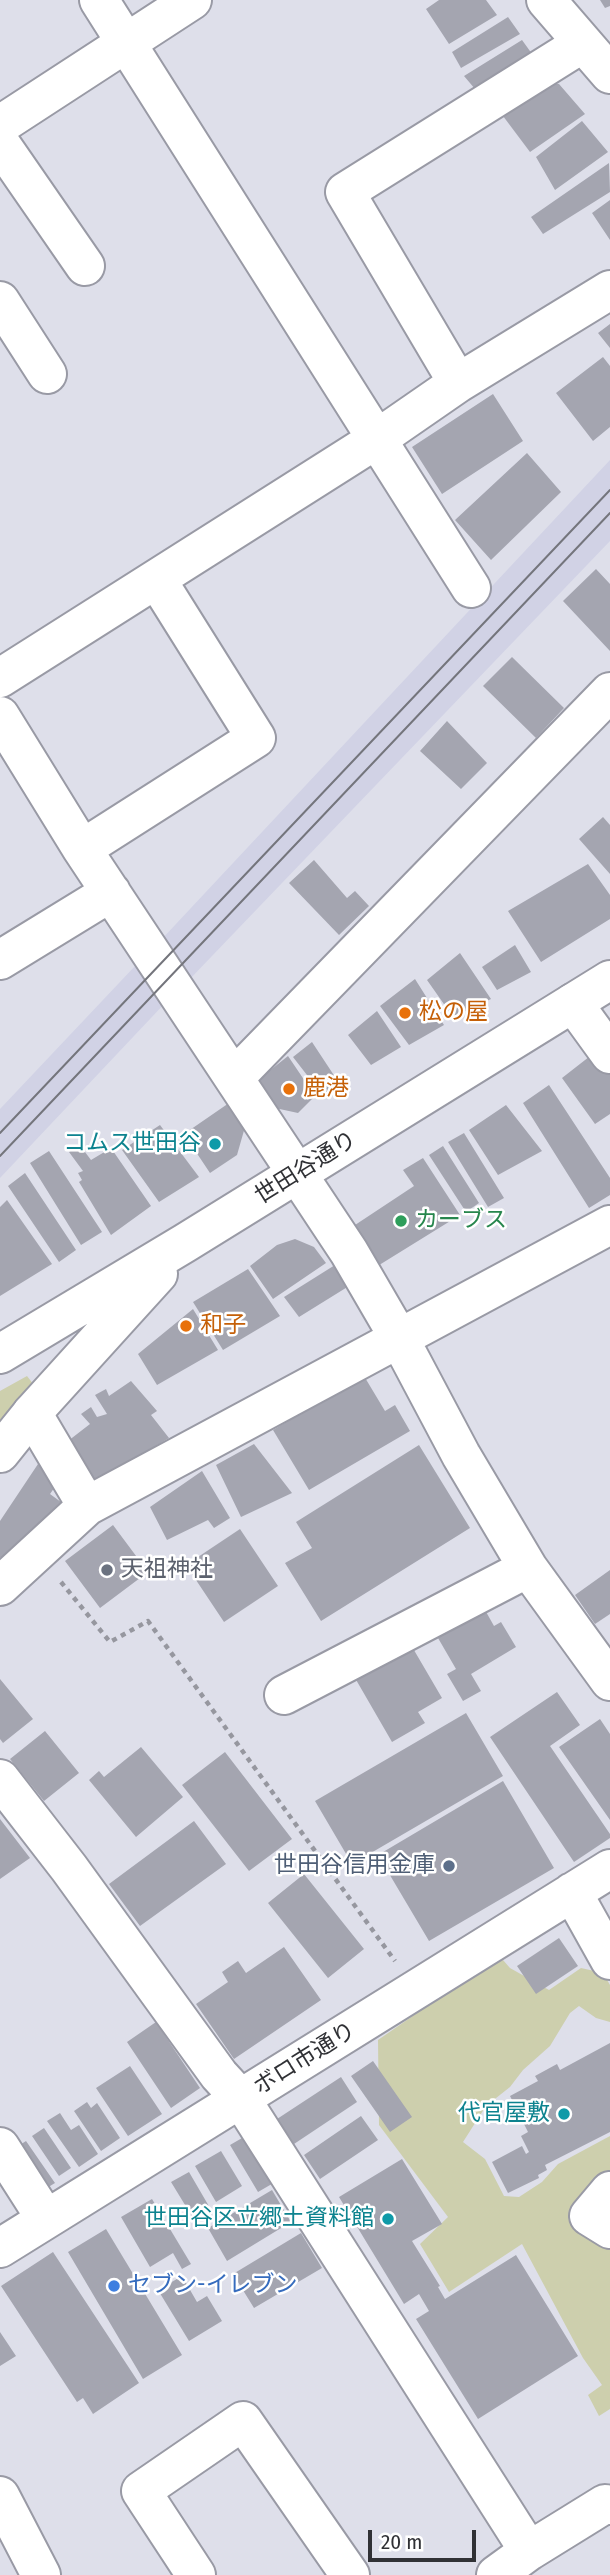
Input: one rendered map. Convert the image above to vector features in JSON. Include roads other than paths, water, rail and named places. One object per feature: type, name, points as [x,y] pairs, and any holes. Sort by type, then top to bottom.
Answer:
[{"type":"street","points":[[99,0],[471,587]]},
{"type":"street","points":[[0,125],[192,0]]},
{"type":"street","points":[[546,0],[610,74]]},
{"type":"street","points":[[458,383],[345,192],[583,43]]},
{"type":"street","points":[[0,143],[85,266]]},
{"type":"street","points":[[0,678],[377,439],[458,383],[610,290]]},
{"type":"street","points":[[0,301],[47,374]]},
{"type":"street","points":[[82,849],[256,737],[157,580]]},
{"type":"street","points":[[234,1079],[610,692]]},
{"type":"street","points":[[0,716],[82,849],[349,1252],[399,1338],[461,1455],[528,1568],[610,1681]]},
{"type":"street","points":[[0,960],[111,892]]},
{"type":"street","name":"世田谷通り","points":[[0,1354],[610,980]]},
{"type":"street","points":[[573,1003],[610,1054]]},
{"type":"street","points":[[0,1586],[88,1506],[610,1225]]},
{"type":"street","points":[[0,1454],[32,1413],[185,1243]]},
{"type":"street","points":[[32,1413],[88,1506]]},
{"type":"street","points":[[284,1695],[528,1568]]},
{"type":"street","points":[[0,1779],[69,1868],[219,2075],[241,2099],[529,2551]]},
{"type":"street","name":"ボロ市通り","points":[[0,2248],[610,1869]]},
{"type":"street","points":[[572,1892],[610,1960]]},
{"type":"street","points":[[0,2147],[46,2219]]},
{"type":"street","points":[[610,2191],[589,2216],[610,2229]]},
{"type":"street","points":[[196,2575],[141,2491],[243,2421],[350,2575]]},
{"type":"street","points":[[0,2496],[41,2575]]},
{"type":"street","points":[[496,2575],[605,2504],[610,2505]]},
{"type":"tram line","points":[[0,1133],[610,490]]},
{"type":"tram line","points":[[0,1156],[610,513]]},
{"type":"place","name":"松の屋","points":[[405,1013]]},
{"type":"place","name":"鹿港","points":[[289,1089]]},
{"type":"place","name":"コムス世田谷","points":[[215,1144]]},
{"type":"place","name":"カーブス","points":[[401,1221]]},
{"type":"place","name":"和子","points":[[186,1326]]},
{"type":"place","name":"天祖神社","points":[[107,1570]]},
{"type":"place","name":"世田谷信用金庫","points":[[449,1866]]},
{"type":"place","name":"代官屋敷","points":[[564,2114]]},
{"type":"place","name":"世田谷区立郷土資料館","points":[[388,2219]]},
{"type":"place","name":"セブン-イレブン","points":[[114,2286]]}]
